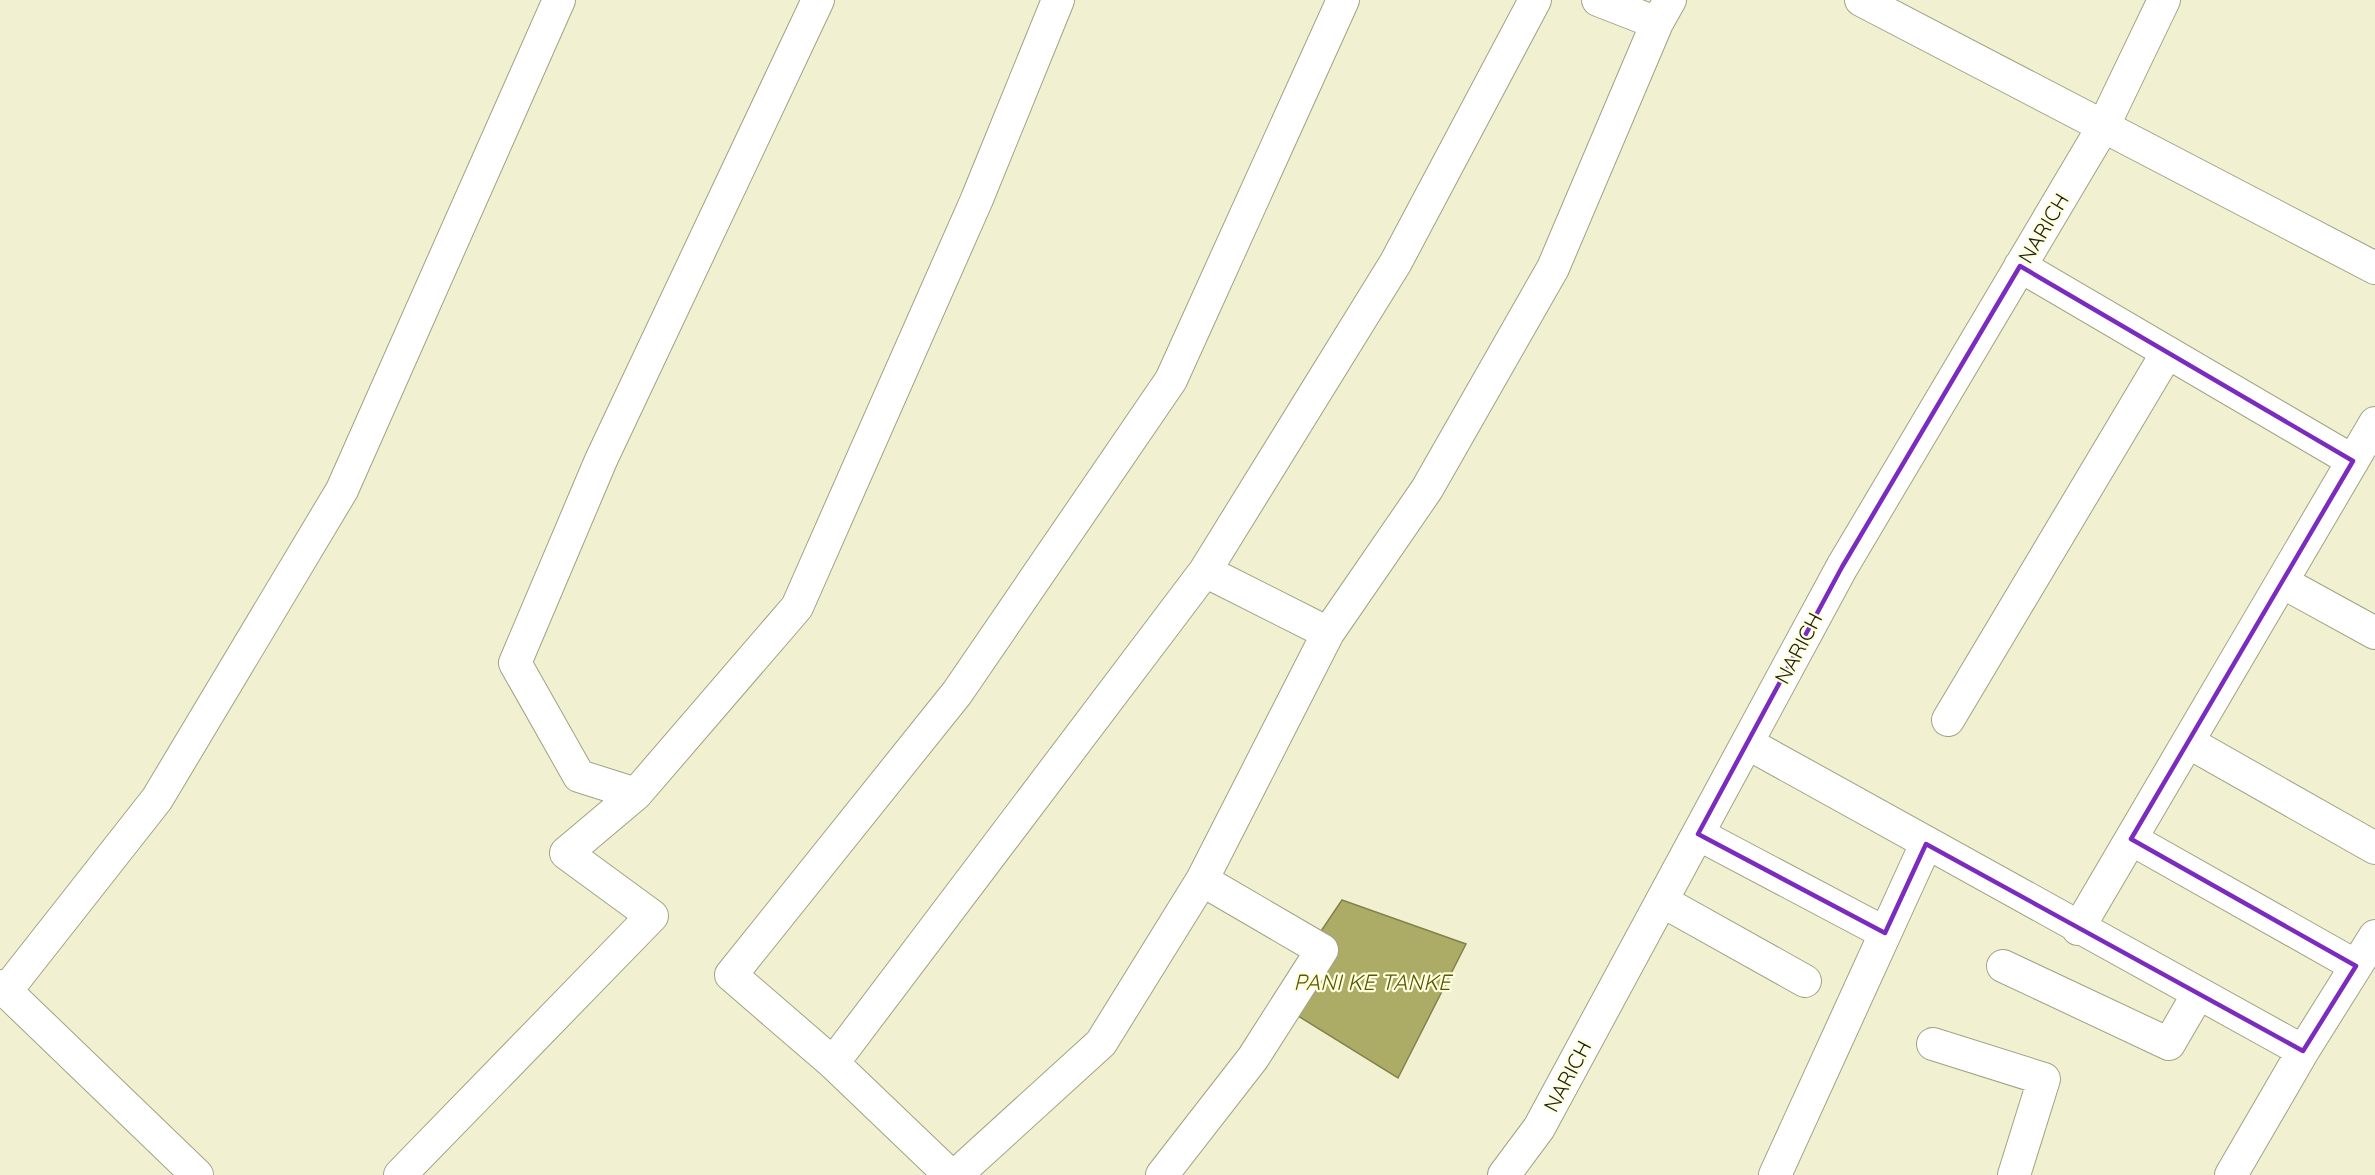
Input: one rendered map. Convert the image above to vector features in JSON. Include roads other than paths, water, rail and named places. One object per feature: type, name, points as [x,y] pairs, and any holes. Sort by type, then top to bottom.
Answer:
[{"type":"street","points":[[197,1175],[3,988],[157,799],[342,490],[560,0]]},
{"type":"street","points":[[636,794],[579,776],[514,663],[601,460],[818,0]]},
{"type":"street","points":[[400,1175],[652,916],[566,853],[636,794],[797,608],[977,199],[1058,0]]},
{"type":"street","points":[[950,1175],[833,1063],[731,975],[957,693],[1171,380],[1343,0]]},
{"type":"street","points":[[833,1063],[1204,571],[1396,262],[1535,0]]},
{"type":"street","points":[[956,1175],[1101,1043],[1202,880],[1328,633],[1427,489],[1553,268],[1663,12],[1598,0]]},
{"type":"street","points":[[1861,0],[2375,268]]},
{"type":"street","name":"NARICH","points":[[1504,1175],[1539,1128],[1842,567],[2103,128],[2164,0]]},
{"type":"street","points":[[2020,267],[2353,461]]},
{"type":"street","points":[[1948,720],[2167,353]]},
{"type":"street","points":[[2078,929],[2375,423]]},
{"type":"street","points":[[1204,571],[1328,633]]},
{"type":"street","points":[[2282,582],[2375,633]]},
{"type":"street","points":[[2188,742],[2375,848]]},
{"type":"street","points":[[1747,743],[2078,929],[2303,1051]]},
{"type":"street","points":[[1698,834],[1886,933]]},
{"type":"street","points":[[2131,839],[2356,966]]},
{"type":"street","points":[[1775,1175],[1926,843]]},
{"type":"street","points":[[1162,1175],[1253,1058],[1322,950],[1202,880]]},
{"type":"street","points":[[1662,901],[1805,981]]},
{"type":"street","points":[[2231,1175],[2303,1051],[2375,936]]},
{"type":"street","points":[[2003,966],[2169,1044],[2198,994]]},
{"type":"street","points":[[1933,1044],[2043,1079],[2014,1175]]},
{"type":"water","name":"PANI KE TANKE","points":[[1342,900],[1466,944],[1398,1078],[1274,1001]]}]
